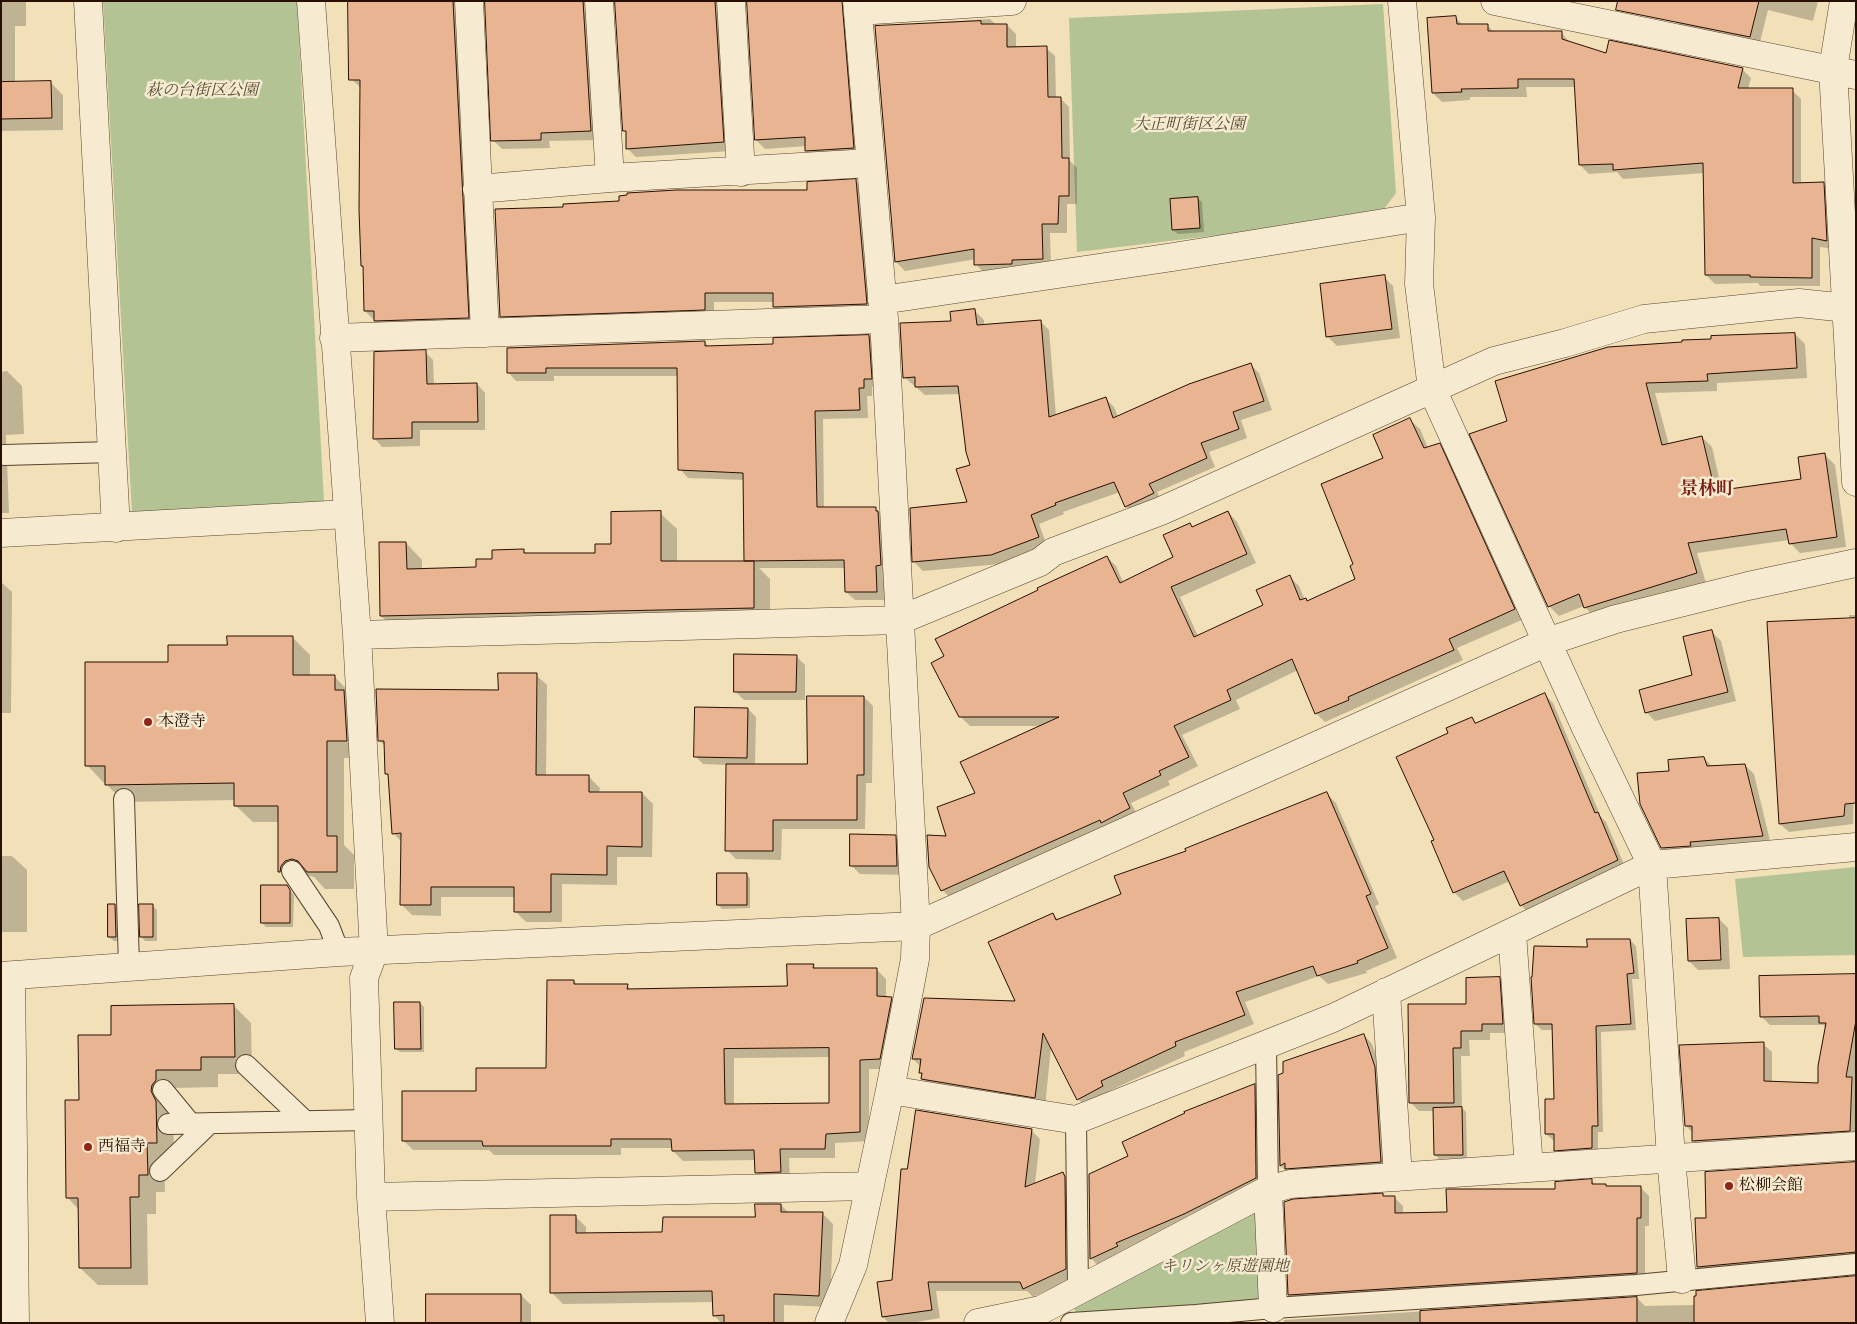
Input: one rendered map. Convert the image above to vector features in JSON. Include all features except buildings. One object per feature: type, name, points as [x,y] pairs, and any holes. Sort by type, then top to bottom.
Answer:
[{"type":"street","points":[[88,1],[116,528]]},
{"type":"street","points":[[311,1],[357,636],[374,951],[364,978],[368,1120],[380,1323]]},
{"type":"street","points":[[469,1],[485,333]]},
{"type":"street","points":[[599,1],[610,178]]},
{"type":"street","points":[[731,1],[740,172]]},
{"type":"street","points":[[829,1323],[853,1265],[890,1090],[915,959],[916,926],[883,310],[858,6],[1012,1]]},
{"type":"street","points":[[1402,1],[1421,217],[1419,284],[1432,389],[1586,728],[1652,865],[1671,1158],[1682,1280]]},
{"type":"street","points":[[1495,1],[1844,72]]},
{"type":"street","points":[[1844,1],[1844,72],[1856,482]]},
{"type":"street","points":[[477,189],[610,178],[870,163]]},
{"type":"street","points":[[334,338],[485,333],[883,310],[1173,257],[1421,217]]},
{"type":"street","points":[[357,636],[900,620],[1040,562],[1053,552],[1161,511],[1494,361],[1565,344],[1644,318],[1799,303],[1850,309]]},
{"type":"street","points":[[1,533],[347,514]]},
{"type":"street","points":[[15,1323],[7,1150],[6,976],[339,952],[916,926],[1547,642],[1616,619],[1748,586],[1856,563]]},
{"type":"street","points":[[890,1090],[1076,1120],[1332,1018],[1652,865],[1856,847]]},
{"type":"street","points":[[1512,932],[1529,1168]]},
{"type":"street","points":[[1386,992],[1398,1177]]},
{"type":"street","points":[[978,1323],[1048,1316],[1078,1290],[1268,1190],[1290,1184],[1856,1146]]},
{"type":"street","points":[[372,1197],[870,1186]]},
{"type":"street","points":[[1268,1190],[1273,1308]]},
{"type":"lane","points":[[4,455],[113,452]]},
{"type":"lane","points":[[124,799],[129,966]]},
{"type":"lane","points":[[292,871],[329,926],[339,952]]},
{"type":"lane","points":[[1266,1044],[1268,1190]]},
{"type":"lane","points":[[246,1065],[304,1121]]},
{"type":"lane","points":[[163,1090],[200,1123]]},
{"type":"lane","points":[[168,1124],[368,1120]]},
{"type":"lane","points":[[1076,1120],[1078,1290]]},
{"type":"lane","points":[[160,1171],[200,1123]]},
{"type":"lane","points":[[1071,1323],[1636,1285],[1856,1264]]},
{"type":"green space","name":"萩の台街区公園","points":[[103,1],[297,1],[324,502],[132,513]]},
{"type":"green space","name":"大正町街区公園","points":[[1383,4],[1396,193],[1379,216],[1077,252],[1069,18]]},
{"type":"green space","points":[[1856,867],[1856,955],[1743,957],[1735,879]]},
{"type":"green space","name":"キリンヶ原遊園地","points":[[1262,1205],[1264,1300],[1077,1315],[1073,1306]]},
{"type":"place","name":"本澄寺","points":[[148,722]]},
{"type":"place","name":"西福寺","points":[[88,1147]]},
{"type":"place","name":"松柳会館","points":[[1729,1186]]},
{"type":"district","name":"景林町","points":[[1707,489]]}]
